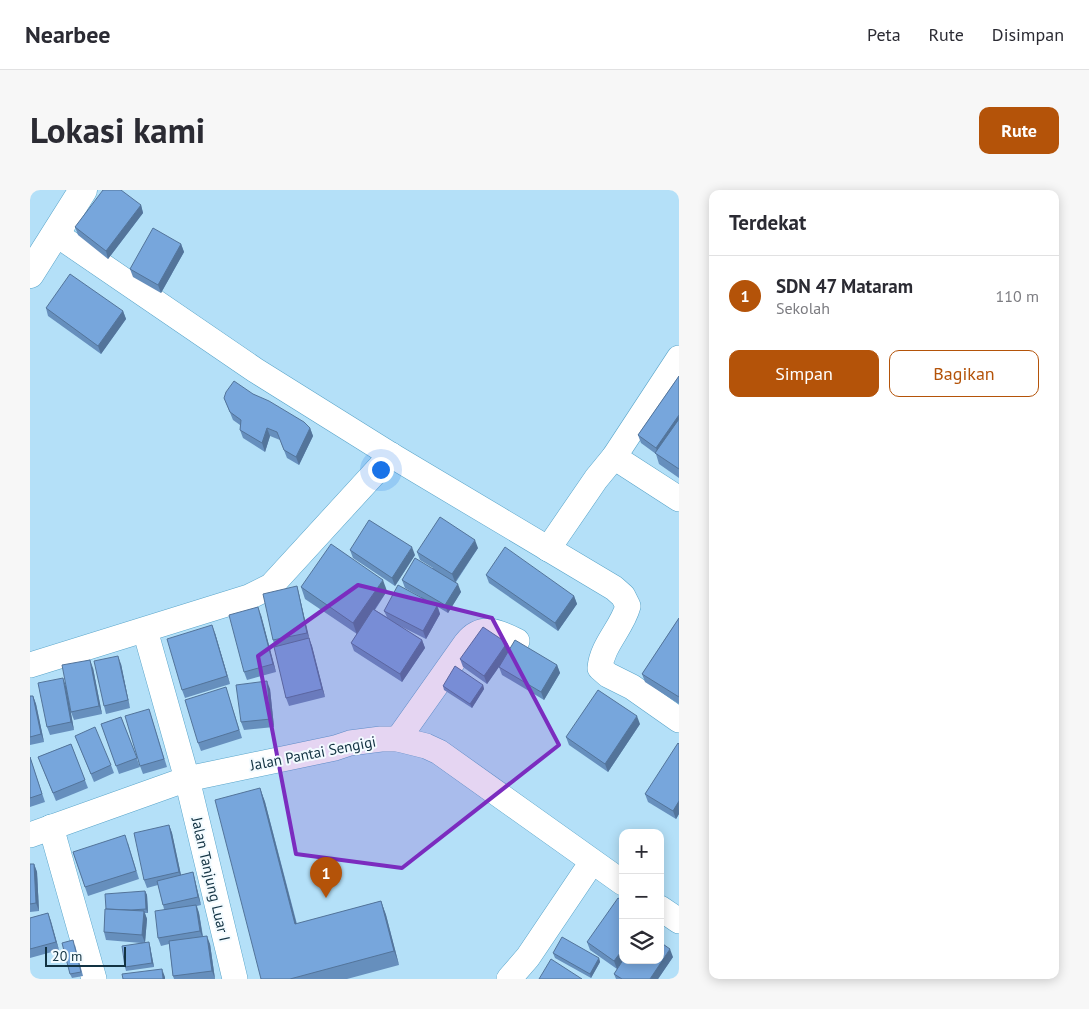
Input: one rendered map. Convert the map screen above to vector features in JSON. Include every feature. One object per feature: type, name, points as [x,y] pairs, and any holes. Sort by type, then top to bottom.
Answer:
[{"type":"street","points":[[30,274],[83,190]]},
{"type":"street","points":[[56,234],[255,370],[391,455],[614,588],[627,600],[628,606],[624,618],[602,657],[600,668],[603,672],[632,687],[679,720]]},
{"type":"street","points":[[548,549],[596,479],[614,457],[679,358]]},
{"type":"street","points":[[30,665],[249,597],[271,586],[391,455]]},
{"type":"street","points":[[614,457],[679,499]]},
{"type":"street","name":"Jalan Tanjung Luar I","points":[[145,630],[187,779],[235,979]]},
{"type":"street","points":[[398,740],[466,643],[473,636],[492,630],[517,641]]},
{"type":"street","name":"Jalan Pantai Sengigi","points":[[41,831],[187,779],[335,748],[350,743],[374,739],[398,740],[419,744],[439,752],[619,880]]},
{"type":"street","points":[[41,831],[92,979]]},
{"type":"street","points":[[509,979],[528,957],[592,862]]},
{"type":"street","points":[[664,911],[679,921]]},
{"type":"highlighted area","points":[[358,585],[492,618],[559,745],[402,868],[296,854],[258,656]]},
{"type":"building","points":[[103,190],[121,190],[141,205],[106,251],[75,227]]},
{"type":"building","points":[[153,228],[181,244],[158,285],[130,269]]},
{"type":"building","points":[[70,274],[123,311],[98,346],[46,308]]},
{"type":"building","points":[[679,376],[679,415],[656,448],[638,435]]},
{"type":"building","points":[[234,381],[253,394],[269,401],[304,422],[310,428],[296,457],[284,450],[277,432],[267,428],[262,443],[240,430],[241,420],[230,412],[224,398]]},
{"type":"building","points":[[679,419],[679,469],[655,453]]},
{"type":"building","points":[[440,517],[475,540],[452,574],[417,552]]},
{"type":"building","points":[[369,520],[412,547],[392,578],[350,550]]},
{"type":"building","points":[[331,544],[383,580],[353,623],[301,587]]},
{"type":"building","points":[[505,547],[574,596],[555,623],[486,575]]},
{"type":"building","points":[[415,558],[458,584],[445,605],[402,580]]},
{"type":"building","points":[[398,585],[437,606],[423,631],[384,611]]},
{"type":"building","points":[[297,586],[307,633],[273,640],[263,594]]},
{"type":"building","points":[[258,607],[273,664],[244,672],[229,615]]},
{"type":"building","points":[[373,609],[422,640],[400,674],[351,643]]},
{"type":"building","points":[[679,618],[679,697],[642,674]]},
{"type":"building","points":[[212,625],[227,676],[182,690],[167,639]]},
{"type":"building","points":[[483,627],[507,643],[484,676],[460,659]]},
{"type":"building","points":[[309,638],[322,689],[286,698],[274,647]]},
{"type":"building","points":[[515,640],[557,665],[541,692],[499,667]]},
{"type":"building","points":[[118,656],[128,700],[104,706],[94,661]]},
{"type":"building","points":[[90,660],[99,706],[71,712],[62,665]]},
{"type":"building","points":[[455,666],[483,685],[470,704],[443,686]]},
{"type":"building","points":[[63,678],[71,722],[47,727],[38,683]]},
{"type":"building","points":[[267,681],[271,719],[241,722],[236,685]]},
{"type":"building","points":[[226,687],[239,730],[198,743],[185,700]]},
{"type":"building","points":[[598,690],[637,716],[605,764],[566,737]]},
{"type":"building","points":[[30,696],[33,696],[41,734],[30,737]]},
{"type":"building","points":[[149,709],[164,759],[140,766],[125,716]]},
{"type":"building","points":[[121,717],[137,758],[116,766],[101,724]]},
{"type":"building","points":[[95,727],[111,765],[91,774],[75,736]]},
{"type":"building","points":[[678,743],[679,801],[673,811],[645,794]]},
{"type":"building","points":[[71,744],[85,780],[53,793],[38,757]]},
{"type":"building","points":[[30,757],[42,794],[30,798]]},
{"type":"building","points":[[260,788],[295,924],[381,901],[394,951],[290,979],[261,979],[215,800]]},
{"type":"building","points":[[169,825],[179,872],[144,880],[134,833]]},
{"type":"building","points":[[125,835],[136,871],[85,887],[73,852]]},
{"type":"building","points":[[30,864],[34,864],[36,903],[30,904]]},
{"type":"building","points":[[193,872],[198,897],[163,905],[157,881]]},
{"type":"building","points":[[145,891],[146,909],[106,909],[105,894]]},
{"type":"building","points":[[619,899],[619,954],[614,961],[587,942]]},
{"type":"building","points":[[196,905],[200,931],[158,938],[155,911]]},
{"type":"building","points":[[105,909],[144,911],[142,935],[104,932]]},
{"type":"building","points":[[48,913],[56,942],[30,949],[30,918]]},
{"type":"building","points":[[207,936],[212,971],[173,976],[169,941]]},
{"type":"building","points":[[562,937],[599,958],[590,974],[553,953]]},
{"type":"building","points":[[73,940],[81,972],[70,974],[62,943]]},
{"type":"building","points":[[149,942],[152,963],[125,967],[122,946]]},
{"type":"building","points":[[664,945],[670,949],[664,958]]},
{"type":"building","points":[[551,959],[582,979],[539,979]]},
{"type":"building","points":[[620,964],[660,964],[650,979],[622,979],[614,974]]},
{"type":"building","points":[[162,969],[163,979],[123,979],[122,974]]},
{"type":"place","name":"SDN 47 Mataram","points":[[326,898]]}]
